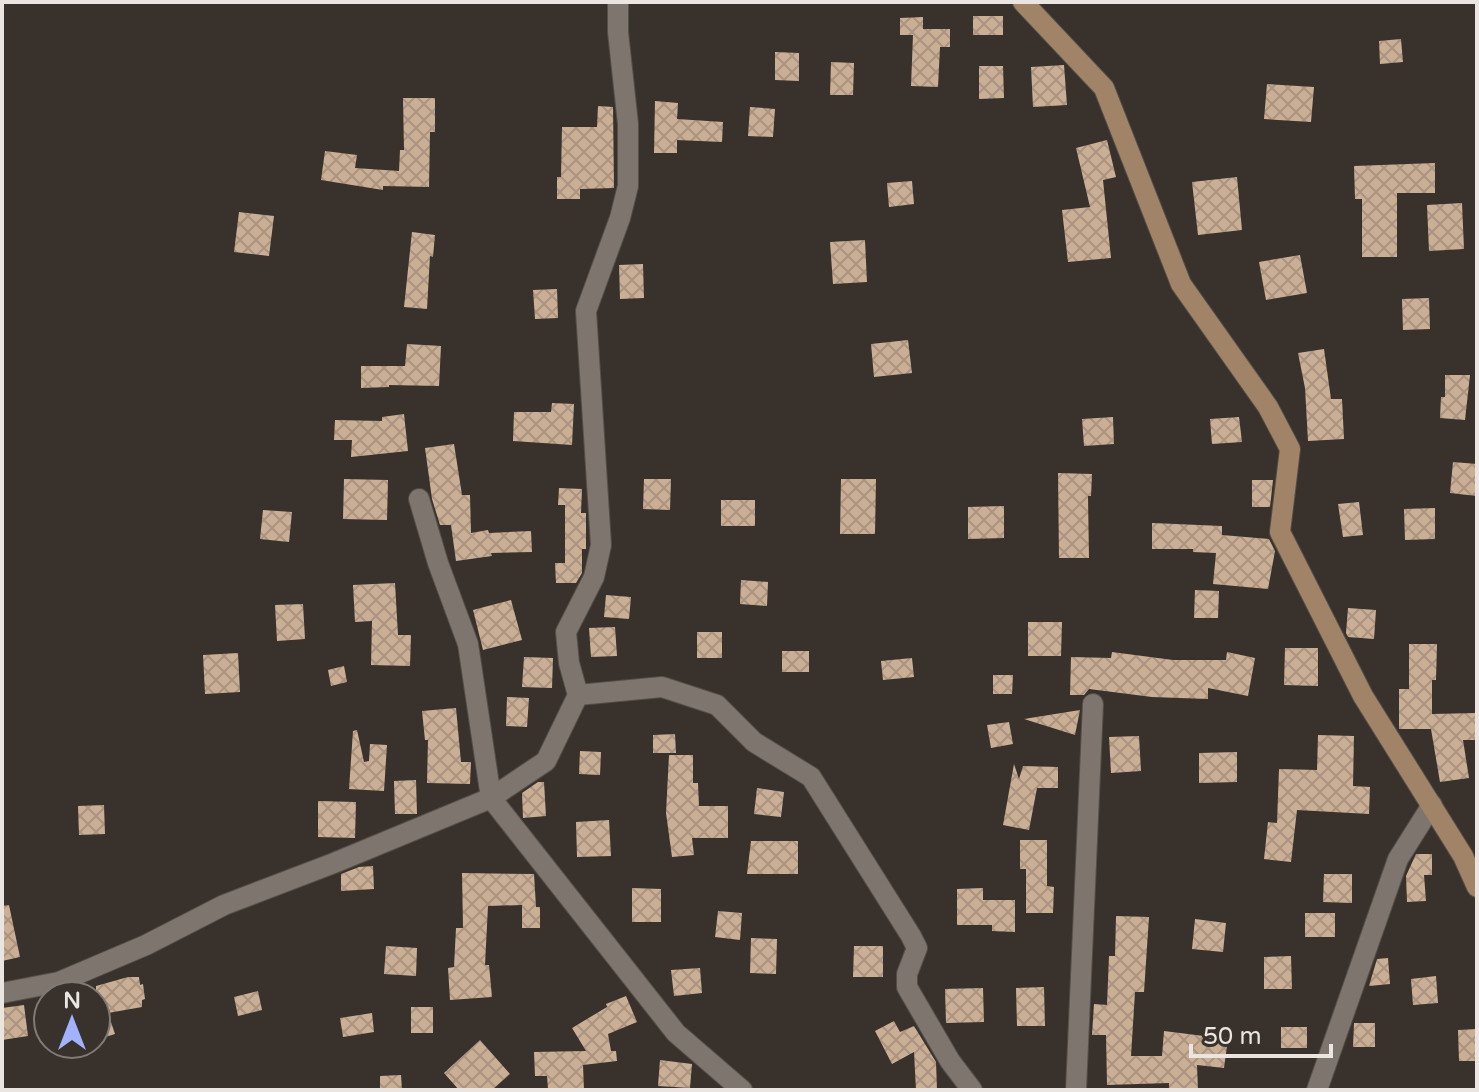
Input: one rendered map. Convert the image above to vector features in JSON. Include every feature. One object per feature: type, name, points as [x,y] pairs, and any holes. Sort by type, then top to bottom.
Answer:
[{"type":"main road","points":[[1023,2],[1104,88],[1181,284],[1268,407],[1283,435],[1290,449],[1280,532],[1363,696],[1432,805],[1470,857],[1477,887]]},
{"type":"street","points":[[2,993],[59,982],[146,945],[224,905],[491,798],[546,761],[578,695],[569,663],[566,632],[594,577],[601,545],[586,311],[620,218],[628,186],[628,124],[618,32],[618,2]]},
{"type":"street","points":[[419,499],[438,563],[468,644],[491,798],[676,1033],[742,1090]]},
{"type":"street","points":[[578,695],[662,687],[717,705],[754,742],[811,777],[911,936],[917,948],[907,974],[907,987],[950,1061],[972,1090]]},
{"type":"street","points":[[1076,1090],[1093,704]]},
{"type":"street","points":[[1317,1090],[1398,859],[1432,805]]},
{"type":"building","points":[[973,16],[1003,16],[1003,35],[973,35]]},
{"type":"building","points":[[923,17],[923,29],[950,29],[950,47],[940,47],[938,87],[911,86],[913,35],[900,35],[900,18]]},
{"type":"building","points":[[1401,39],[1403,62],[1380,64],[1379,41]]},
{"type":"building","points":[[775,52],[799,53],[799,81],[775,80]]},
{"type":"building","points":[[831,62],[854,63],[853,95],[830,95]]},
{"type":"building","points":[[1064,65],[1067,105],[1033,107],[1031,67]]},
{"type":"building","points":[[979,66],[1003,66],[1004,98],[979,99]]},
{"type":"building","points":[[1267,84],[1314,87],[1311,122],[1264,119]]},
{"type":"building","points":[[403,98],[435,98],[435,132],[430,132],[429,187],[383,186],[383,190],[321,180],[325,151],[357,155],[355,168],[399,171],[400,150],[404,150]]},
{"type":"building","points":[[655,101],[678,103],[677,119],[723,122],[722,142],[677,140],[677,153],[654,153]]},
{"type":"building","points":[[598,106],[613,107],[614,188],[580,189],[580,199],[557,199],[557,177],[561,177],[562,127],[597,127]]},
{"type":"building","points":[[750,107],[775,109],[773,137],[748,136]]},
{"type":"building","points":[[1107,140],[1116,177],[1103,180],[1111,258],[1068,262],[1062,210],[1090,207],[1076,148]]},
{"type":"building","points":[[1435,163],[1435,193],[1397,193],[1397,257],[1362,257],[1362,199],[1355,199],[1354,166]]},
{"type":"building","points":[[1237,177],[1242,230],[1198,235],[1192,182]]},
{"type":"building","points":[[912,181],[914,204],[889,207],[887,183]]},
{"type":"building","points":[[1462,203],[1464,249],[1429,251],[1427,205]]},
{"type":"building","points":[[239,212],[274,216],[269,256],[234,252]]},
{"type":"building","points":[[412,232],[435,235],[433,257],[430,256],[427,309],[404,307]]},
{"type":"building","points":[[865,240],[867,282],[833,284],[830,242]]},
{"type":"building","points":[[1300,255],[1307,293],[1266,300],[1259,262]]},
{"type":"building","points":[[643,264],[644,298],[620,299],[619,265]]},
{"type":"building","points":[[557,289],[558,318],[535,319],[533,290]]},
{"type":"building","points":[[1429,298],[1430,329],[1403,330],[1402,299]]},
{"type":"building","points":[[908,340],[912,373],[874,377],[871,344]]},
{"type":"building","points":[[407,344],[441,346],[439,386],[361,388],[361,366],[405,366]]},
{"type":"building","points":[[1324,349],[1331,399],[1342,399],[1344,439],[1308,441],[1305,388],[1298,353]]},
{"type":"building","points":[[1445,375],[1470,375],[1465,420],[1440,418],[1441,397],[1445,397]]},
{"type":"building","points":[[552,403],[574,404],[572,445],[513,441],[514,412],[551,412]]},
{"type":"building","points":[[404,414],[408,451],[351,457],[352,440],[334,440],[335,420],[382,421],[382,417]]},
{"type":"building","points":[[1113,417],[1114,444],[1084,446],[1082,419]]},
{"type":"building","points":[[1239,417],[1242,442],[1212,444],[1210,419]]},
{"type":"building","points":[[454,444],[462,495],[470,495],[471,533],[488,530],[489,533],[531,531],[532,552],[491,553],[492,556],[456,561],[451,525],[440,525],[432,499],[425,448]]},
{"type":"building","points":[[1453,462],[1477,464],[1477,496],[1450,493]]},
{"type":"building","points":[[1058,473],[1092,474],[1091,496],[1088,496],[1089,558],[1059,558]]},
{"type":"building","points":[[344,479],[388,480],[387,520],[343,519]]},
{"type":"building","points":[[644,479],[671,479],[670,510],[643,509]]},
{"type":"building","points":[[841,479],[876,479],[875,534],[840,534]]},
{"type":"building","points":[[1252,480],[1273,480],[1270,507],[1252,507]]},
{"type":"building","points":[[559,488],[582,489],[581,513],[586,513],[586,549],[582,549],[582,573],[576,583],[556,583],[555,563],[565,563],[565,505],[558,505]]},
{"type":"building","points":[[721,500],[755,500],[755,526],[721,526]]},
{"type":"building","points":[[1359,502],[1363,535],[1343,537],[1338,504]]},
{"type":"building","points":[[1004,506],[1004,538],[968,539],[968,507]]},
{"type":"building","points":[[1435,508],[1435,539],[1405,540],[1404,509]]},
{"type":"building","points":[[263,510],[292,512],[289,542],[260,539]]},
{"type":"building","points":[[1152,523],[1222,526],[1222,535],[1269,539],[1275,551],[1268,589],[1213,584],[1216,553],[1193,552],[1193,549],[1152,549]]},
{"type":"building","points":[[741,580],[768,582],[767,606],[740,604]]},
{"type":"building","points":[[395,583],[398,635],[411,635],[410,666],[371,665],[372,621],[355,622],[353,585]]},
{"type":"building","points":[[1195,590],[1219,591],[1218,618],[1194,618]]},
{"type":"building","points":[[606,595],[631,597],[629,619],[604,617]]},
{"type":"building","points":[[511,600],[522,640],[483,650],[473,610]]},
{"type":"building","points":[[303,604],[305,639],[277,641],[275,605]]},
{"type":"building","points":[[1348,608],[1376,610],[1374,639],[1348,637]]},
{"type":"building","points":[[1028,622],[1062,622],[1061,656],[1028,656]]},
{"type":"building","points":[[615,627],[617,656],[591,657],[589,628]]},
{"type":"building","points":[[697,632],[722,632],[722,658],[697,658]]},
{"type":"building","points":[[1409,644],[1437,644],[1436,680],[1432,680],[1432,714],[1477,713],[1477,740],[1463,740],[1469,778],[1440,782],[1431,729],[1399,729],[1399,689],[1409,689]]},
{"type":"building","points":[[1285,648],[1318,648],[1318,686],[1284,685]]},
{"type":"building","points":[[782,651],[809,651],[809,672],[782,672]]},
{"type":"building","points":[[1112,652],[1173,660],[1226,660],[1227,652],[1255,658],[1248,696],[1208,688],[1208,699],[1152,697],[1089,689],[1084,695],[1070,695],[1071,657],[1111,658]]},
{"type":"building","points":[[238,653],[240,692],[205,694],[203,655]]},
{"type":"building","points":[[524,657],[553,658],[552,688],[522,687]]},
{"type":"building","points":[[912,658],[914,677],[883,680],[881,661]]},
{"type":"building","points":[[344,666],[347,682],[331,686],[328,670]]},
{"type":"building","points":[[993,675],[1013,675],[1012,694],[993,694]]},
{"type":"building","points":[[507,697],[529,698],[527,727],[506,726]]},
{"type":"building","points":[[456,708],[461,762],[471,762],[470,784],[427,783],[428,740],[425,740],[422,711]]},
{"type":"building","points":[[1080,710],[1075,735],[1024,719]]},
{"type":"building","points":[[1009,722],[1013,744],[991,748],[987,725]]},
{"type":"building","points":[[357,730],[364,762],[369,761],[370,744],[387,745],[384,791],[349,789],[353,731]]},
{"type":"building","points":[[675,734],[676,753],[653,753],[653,735]]},
{"type":"building","points":[[1318,735],[1354,736],[1353,786],[1370,787],[1369,814],[1297,810],[1291,862],[1264,859],[1268,822],[1277,823],[1279,769],[1317,770]]},
{"type":"building","points":[[1139,736],[1141,771],[1111,773],[1109,737]]},
{"type":"building","points":[[580,751],[601,752],[600,775],[579,774]]},
{"type":"building","points":[[1237,752],[1237,782],[1199,783],[1199,753]]},
{"type":"building","points":[[669,755],[693,755],[693,783],[698,783],[699,806],[728,806],[728,838],[692,838],[694,855],[672,857],[666,813]]},
{"type":"building","points":[[1014,764],[1019,779],[1023,766],[1058,767],[1058,788],[1037,788],[1029,830],[1003,825]]},
{"type":"building","points":[[416,780],[417,814],[395,814],[394,781]]},
{"type":"building","points":[[538,782],[544,782],[546,816],[523,818],[522,793]]},
{"type":"building","points":[[757,788],[784,792],[781,817],[754,814]]},
{"type":"building","points":[[318,801],[356,802],[355,838],[318,837]]},
{"type":"building","points":[[104,805],[105,834],[79,835],[78,806]]},
{"type":"building","points":[[609,820],[611,856],[577,857],[576,822]]},
{"type":"building","points":[[1020,840],[1047,840],[1047,886],[1054,887],[1053,913],[1026,913],[1026,869],[1020,869]]},
{"type":"building","points":[[751,841],[798,841],[798,874],[747,874]]},
{"type":"building","points":[[1416,854],[1432,854],[1432,875],[1424,875],[1426,901],[1407,902],[1406,876]]},
{"type":"building","points":[[373,866],[374,889],[341,891],[341,874],[359,867]]},
{"type":"building","points":[[462,873],[534,874],[540,928],[522,928],[522,905],[488,906],[485,965],[489,965],[492,997],[450,1000],[448,968],[454,967],[456,928],[463,928]]},
{"type":"building","points":[[1324,874],[1352,874],[1352,903],[1323,902]]},
{"type":"building","points":[[632,888],[661,889],[661,922],[632,922]]},
{"type":"building","points":[[983,888],[983,900],[1015,900],[1015,932],[992,931],[992,925],[957,925],[957,889]]},
{"type":"building","points":[[9,905],[20,957],[2,961],[2,906]]},
{"type":"building","points":[[718,911],[742,913],[740,940],[715,937]]},
{"type":"building","points":[[1305,913],[1335,913],[1335,937],[1305,937]]},
{"type":"building","points":[[1116,916],[1149,917],[1144,992],[1135,992],[1131,1056],[1162,1056],[1164,1031],[1228,1039],[1224,1068],[1197,1065],[1198,1090],[1169,1090],[1169,1083],[1107,1085],[1106,1035],[1092,1035],[1094,1004],[1107,1005],[1109,956],[1115,956]]},
{"type":"building","points":[[1195,919],[1226,923],[1223,952],[1192,949]]},
{"type":"building","points":[[751,938],[777,939],[776,974],[750,973]]},
{"type":"building","points":[[386,946],[417,948],[416,976],[384,974]]},
{"type":"building","points":[[854,946],[883,946],[883,977],[853,977]]},
{"type":"building","points":[[1291,956],[1292,989],[1264,989],[1264,957]]},
{"type":"building","points":[[1388,958],[1390,984],[1369,986],[1377,959]]},
{"type":"building","points":[[700,968],[702,993],[674,996],[671,970]]},
{"type":"building","points":[[1436,976],[1438,1003],[1413,1005],[1411,979]]},
{"type":"building","points":[[139,977],[145,999],[142,1000],[142,1007],[112,1012],[112,982]]},
{"type":"building","points":[[1044,987],[1045,1026],[1017,1026],[1016,988]]},
{"type":"building","points":[[983,988],[984,1022],[946,1023],[945,989]]},
{"type":"building","points":[[258,991],[262,1010],[238,1016],[234,997]]},
{"type":"building","points":[[626,996],[637,1022],[608,1034],[611,1051],[616,1051],[617,1061],[583,1065],[584,1090],[548,1089],[547,1076],[535,1076],[534,1052],[586,1051],[572,1028],[607,1007],[606,1004]]},
{"type":"building","points":[[24,1005],[28,1036],[2,1040],[2,1008]]},
{"type":"building","points":[[411,1007],[433,1007],[433,1033],[411,1033]]},
{"type":"building","points":[[372,1013],[374,1032],[343,1037],[340,1018]]},
{"type":"building","points":[[894,1021],[900,1032],[914,1026],[936,1062],[937,1090],[916,1090],[914,1052],[892,1064],[875,1031]]},
{"type":"building","points":[[1354,1023],[1375,1023],[1375,1047],[1353,1047]]},
{"type":"building","points":[[1281,1027],[1307,1027],[1307,1048],[1281,1048]]},
{"type":"building","points":[[1477,1029],[1477,1061],[1459,1061],[1458,1030]]},
{"type":"building","points":[[480,1040],[510,1074],[492,1090],[459,1090],[444,1073]]},
{"type":"building","points":[[660,1060],[692,1064],[690,1088],[658,1086]]},
{"type":"building","points":[[401,1075],[402,1090],[380,1090],[380,1076]]}]
